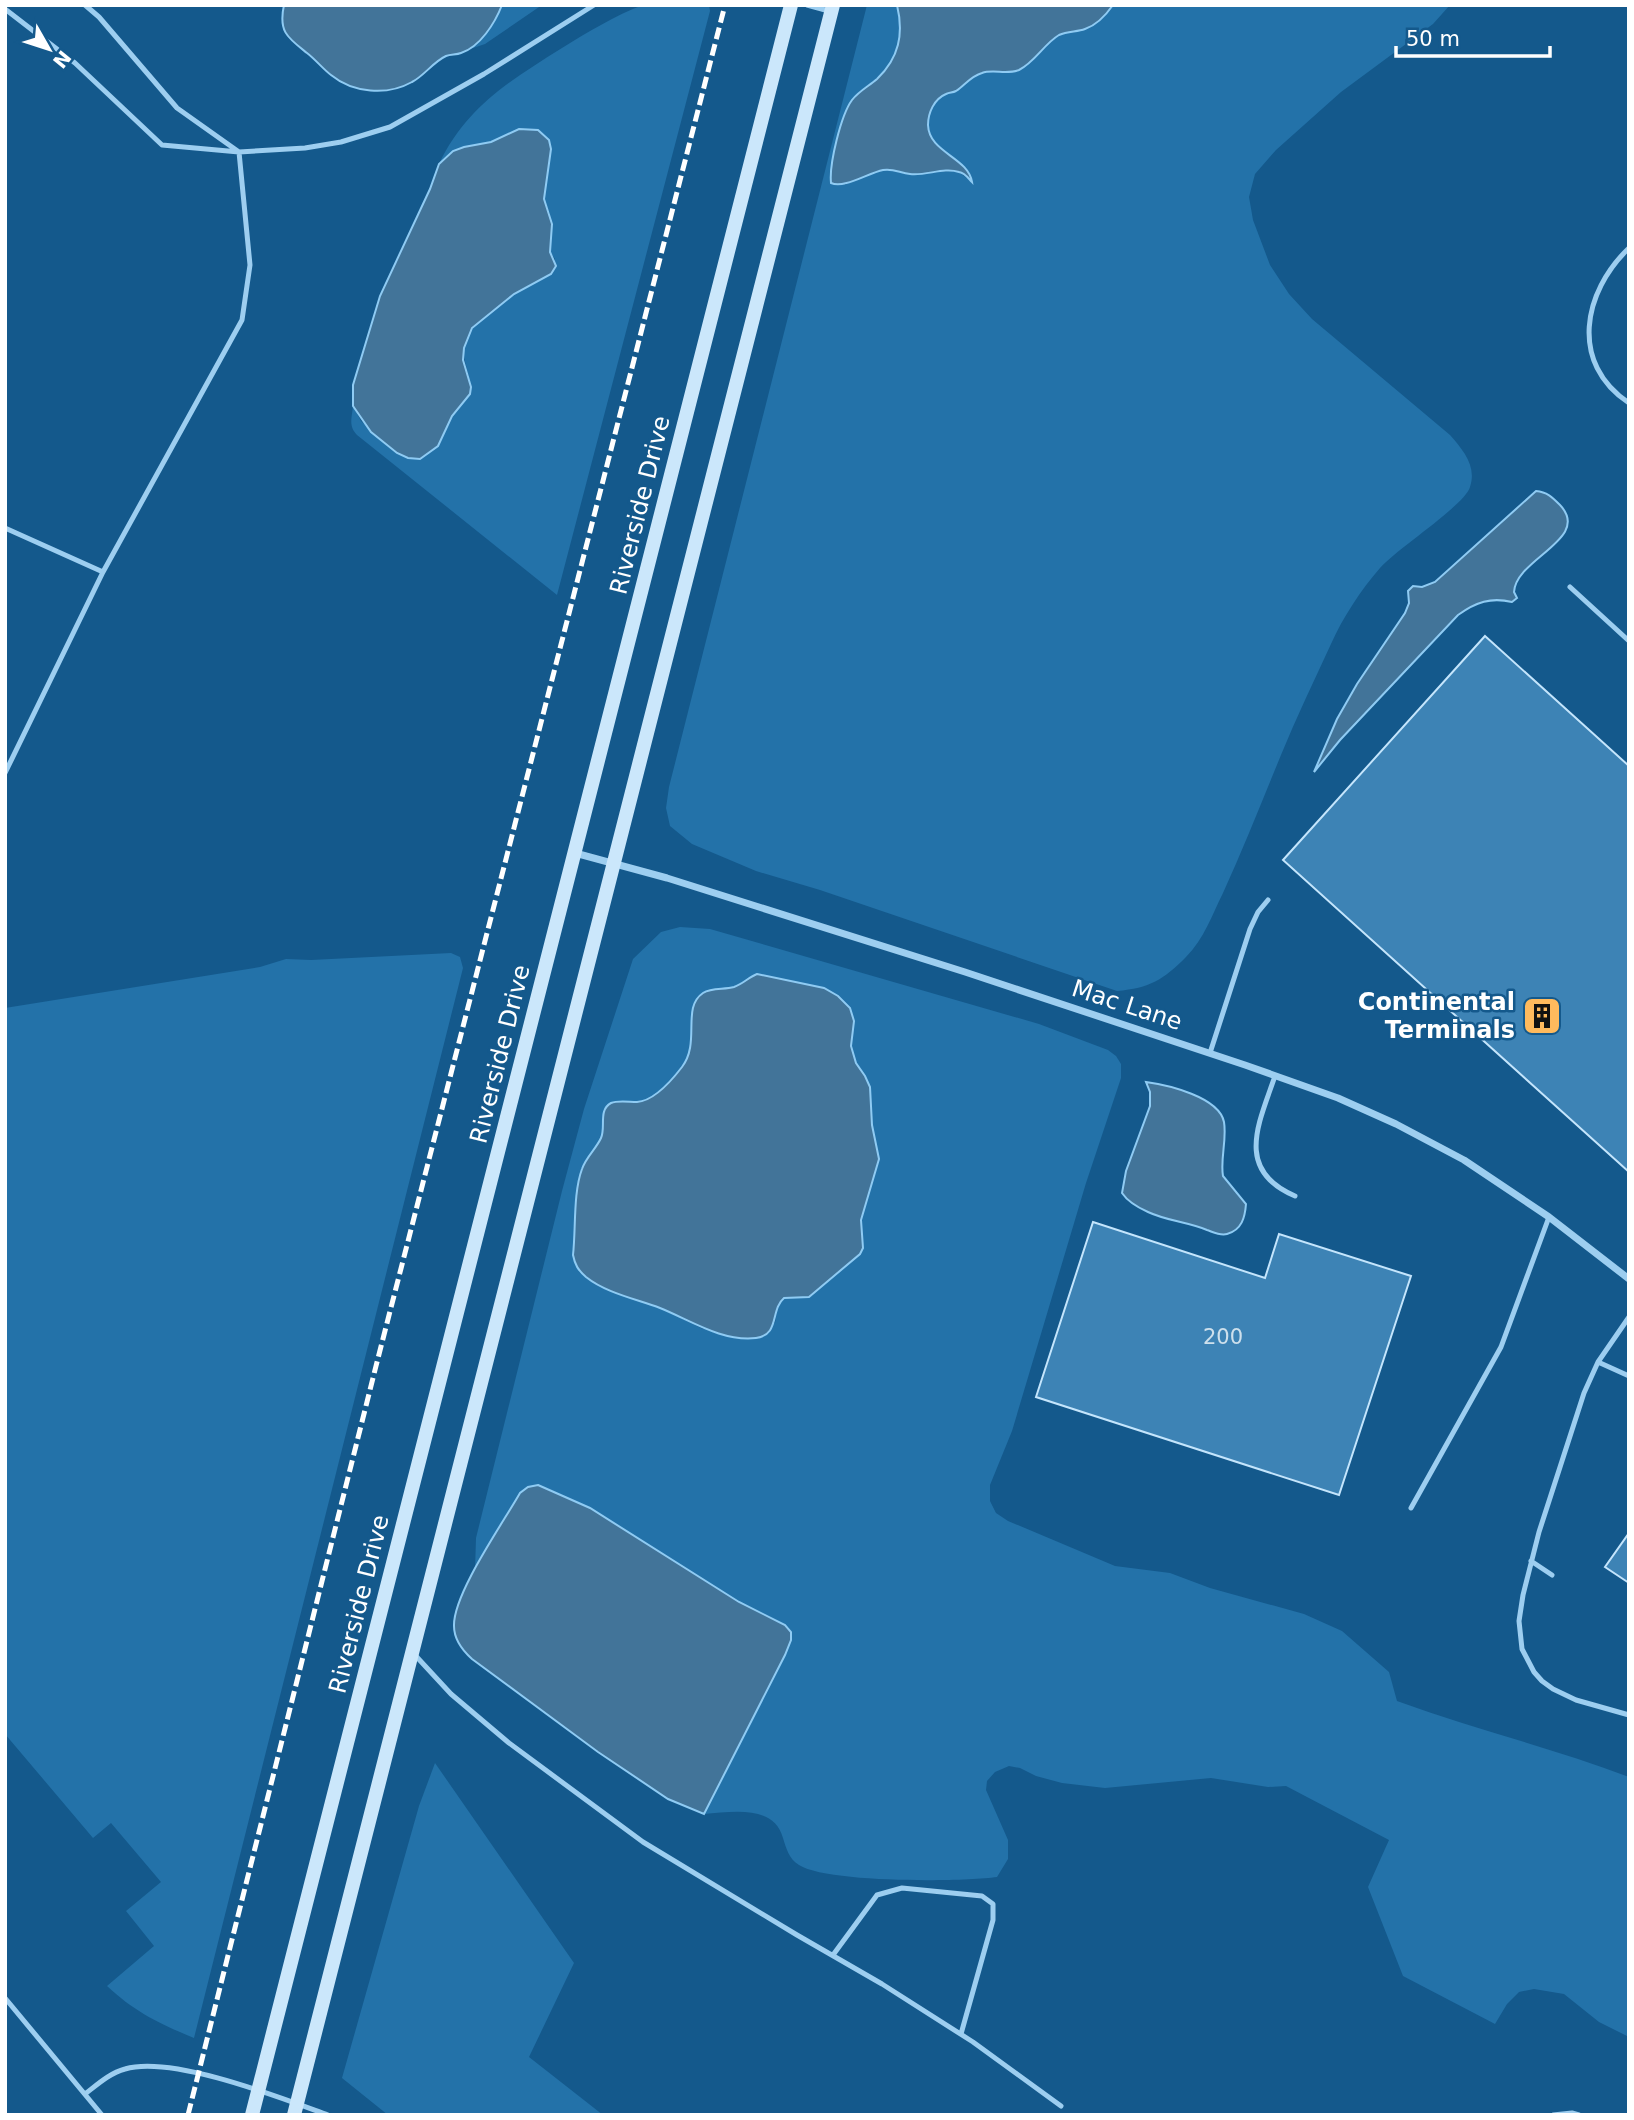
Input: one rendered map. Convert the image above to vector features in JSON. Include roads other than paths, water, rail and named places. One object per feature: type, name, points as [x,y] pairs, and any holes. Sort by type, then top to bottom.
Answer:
[{"type":"main road","name":"Riverside Drive","points":[[252,2115],[791,5]]},
{"type":"main road","points":[[296,2109],[833,8]]},
{"type":"street","name":"Mac Lane","points":[[575,853],[925,960],[1210,1053],[1348,1103],[1464,1160],[1549,1217],[1629,1279]]},
{"type":"lane","points":[[5,774],[103,572],[243,320],[250,265],[239,152],[177,108],[99,16],[85,5]]},
{"type":"lane","points":[[5,9],[75,63],[162,145],[239,152],[305,148],[341,142],[390,127],[484,74],[594,5]]},
{"type":"lane","points":[[807,5],[833,8]]},
{"type":"lane","points":[[1629,248],[1601,281],[1593,304],[1590,327],[1592,351],[1599,372],[1610,388],[1629,402]]},
{"type":"lane","points":[[5,528],[103,572]]},
{"type":"lane","points":[[1570,587],[1629,641]]},
{"type":"lane","points":[[1210,1053],[1250,929],[1258,912],[1268,900]]},
{"type":"lane","points":[[1275,1076],[1254,1145],[1260,1168],[1266,1178],[1295,1196]]},
{"type":"lane","points":[[1411,1508],[1501,1347],[1549,1217]]},
{"type":"lane","points":[[1629,1317],[1598,1362],[1584,1393],[1531,1562],[1520,1609],[1519,1636],[1522,1649],[1534,1671],[1553,1689],[1564,1695],[1629,1715]]},
{"type":"lane","points":[[1598,1362],[1629,1376]]},
{"type":"lane","points":[[1531,1562],[1552,1575]]},
{"type":"lane","points":[[412,1652],[451,1695],[509,1743],[643,1842],[882,1984],[961,2034],[1061,2106]]},
{"type":"lane","points":[[833,1955],[877,1895],[902,1888],[982,1896],[993,1905],[993,1920],[961,2034]]},
{"type":"lane","points":[[5,1998],[102,2115]]},
{"type":"lane","points":[[85,2094],[114,2073],[144,2066],[198,2074],[258,2091],[296,2109],[328,2115]]},
{"type":"lane","points":[[1553,2115],[1579,2115]]},
{"type":"railway","points":[[188,2115],[376,1366],[725,5]]},
{"type":"place","name":"Continental Terminals","points":[[1542,1016]]}]
